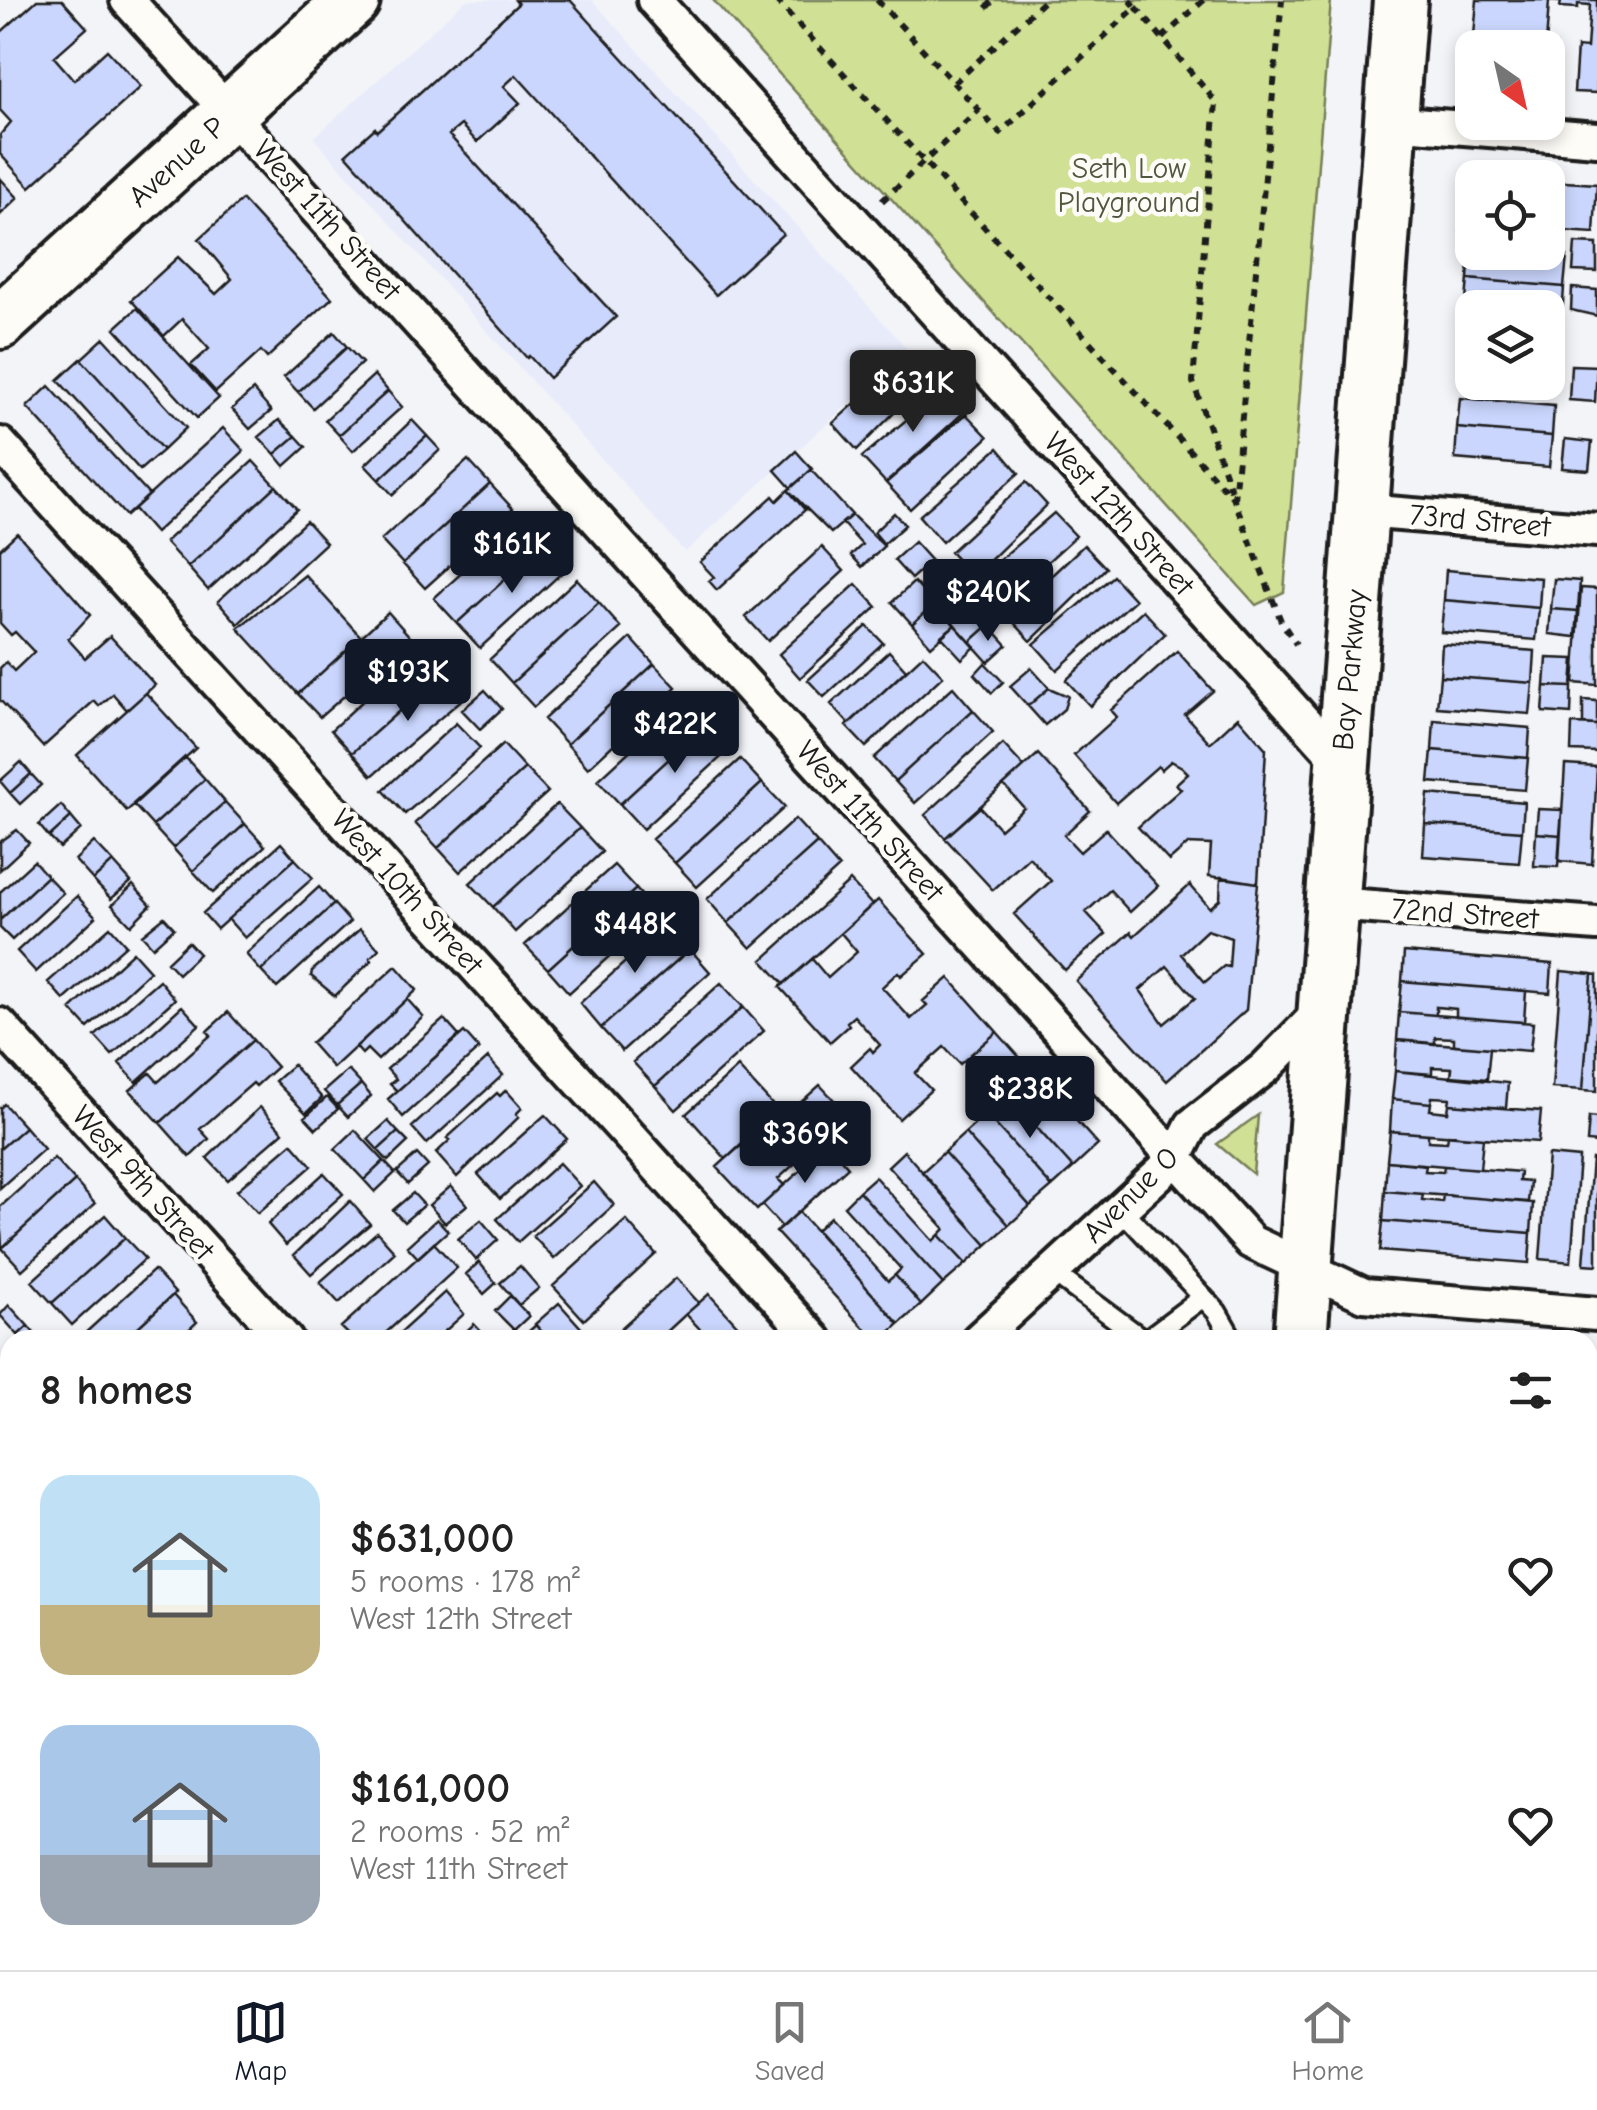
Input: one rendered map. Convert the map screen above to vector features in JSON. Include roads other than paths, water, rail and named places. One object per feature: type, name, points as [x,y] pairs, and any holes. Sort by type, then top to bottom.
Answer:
[{"type":"main road","name":"Avenue P","points":[[0,322],[352,0]]},
{"type":"main road","name":"Bay Parkway","points":[[1301,1330],[1400,0]]},
{"type":"street","name":"West 11th Street","points":[[127,0],[1251,1242],[1364,1295],[1597,1314]]},
{"type":"street","name":"West 12th Street","points":[[654,0],[1342,762]]},
{"type":"street","points":[[1391,122],[1597,138]]},
{"type":"street","name":"West 10th Street","points":[[0,444],[806,1330]]},
{"type":"street","name":"73rd Street","points":[[1363,512],[1597,530]]},
{"type":"street","name":"72nd Street","points":[[1332,904],[1597,924]]},
{"type":"street","name":"Avenue O","points":[[989,1330],[1175,1159],[1192,1125],[1265,1068],[1324,1008]]},
{"type":"street","name":"West 9th Street","points":[[0,1025],[277,1330]]},
{"type":"lane","points":[[1120,1209],[1217,1312],[1227,1330]]},
{"type":"lane","points":[[1052,1272],[1131,1330]]},
{"type":"lane","points":[[1158,1330],[1203,1297]]},
{"type":"park label","name":"Seth Low Playground","points":[[1129,185]]}]
